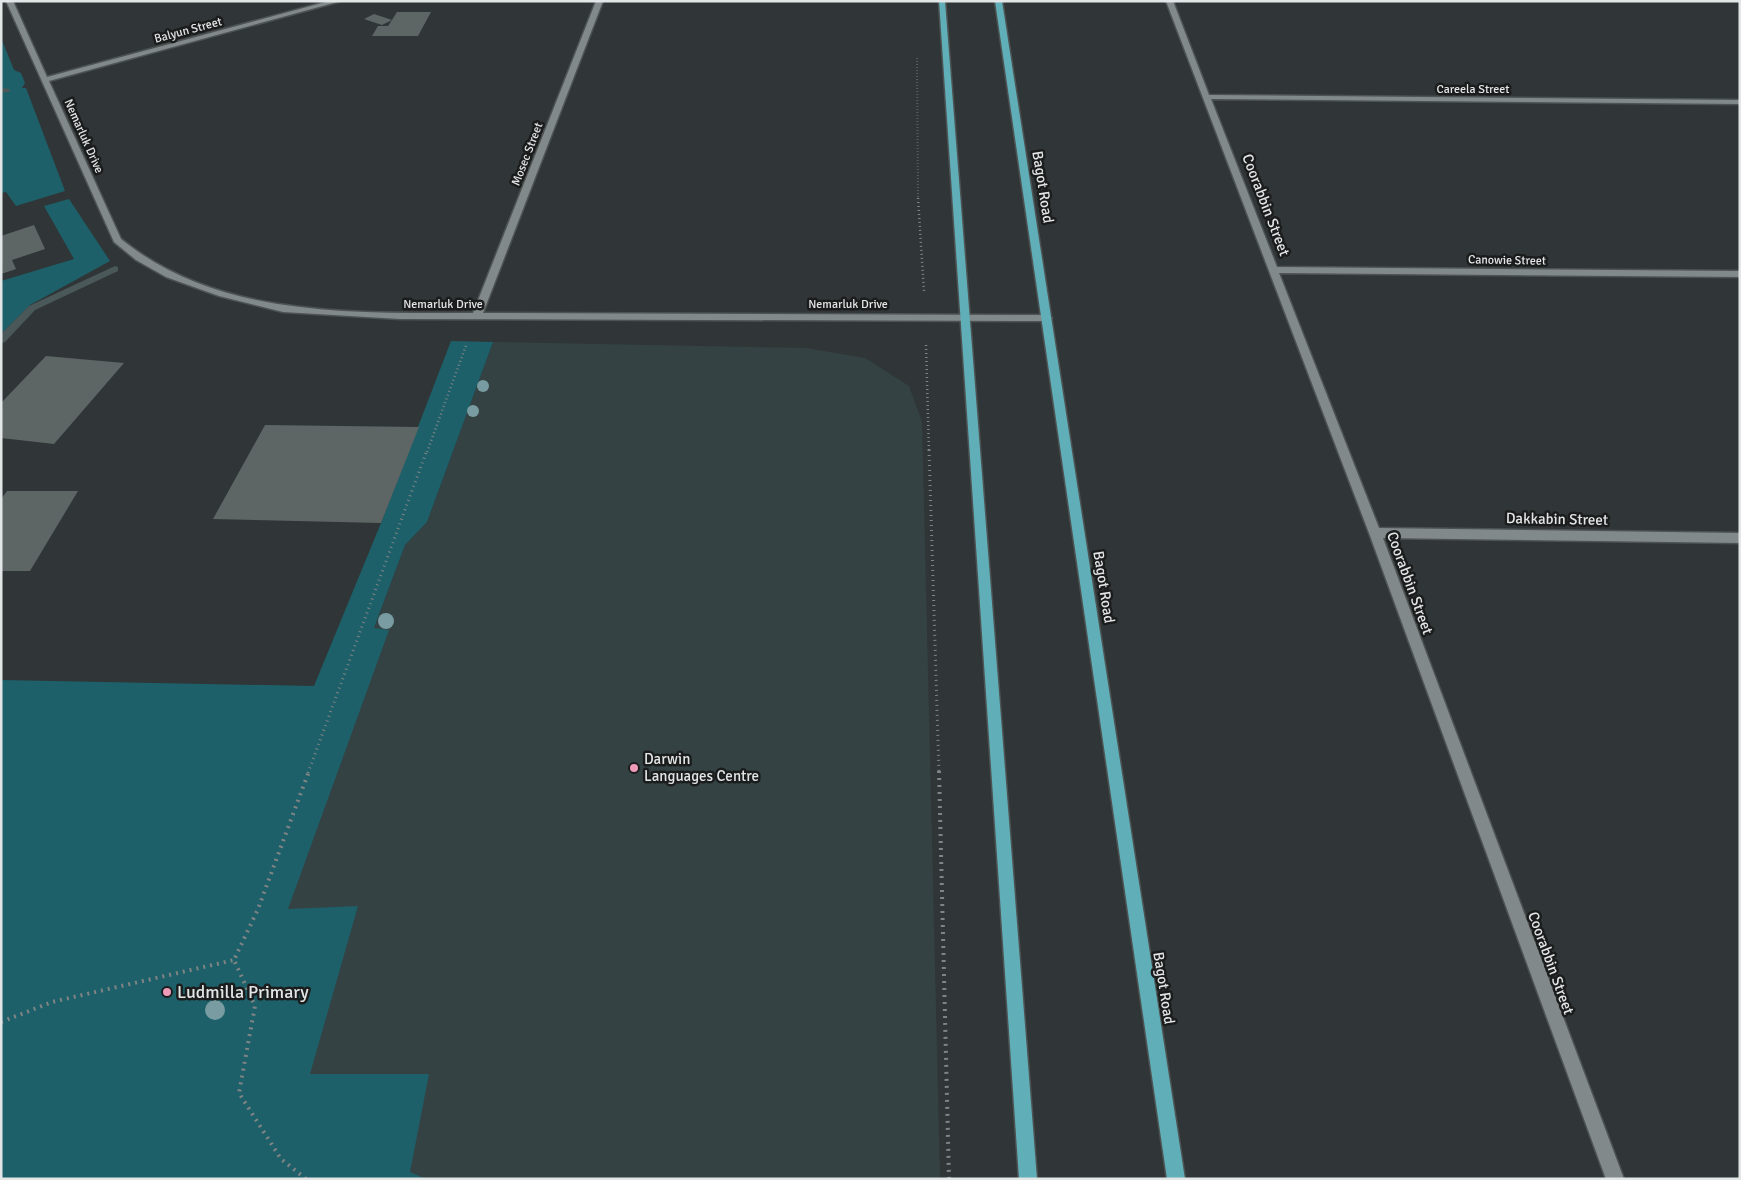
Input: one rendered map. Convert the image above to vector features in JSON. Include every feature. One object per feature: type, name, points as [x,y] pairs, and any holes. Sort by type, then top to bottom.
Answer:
[{"type":"main road","points":[[942,1],[1028,1179]]},
{"type":"main road","name":"Bagot Road","points":[[998,1],[1176,1179]]},
{"type":"street","name":"Nemarluk Drive","points":[[10,1],[117,240],[139,258],[169,275],[222,294],[283,309],[400,316],[1047,318]]},
{"type":"street","name":"Balyun Street","points":[[45,80],[338,1]]},
{"type":"street","name":"Mosec Street","points":[[477,316],[600,1]]},
{"type":"street","name":"Coorabbin Street","points":[[1169,1],[1374,533],[1615,1179]]},
{"type":"street","name":"Careela Street","points":[[1206,97],[1740,102]]},
{"type":"street","name":"Canowie Street","points":[[1274,270],[1740,274]]},
{"type":"street","name":"Dakkabin Street","points":[[1374,533],[1740,538]]},
{"type":"path","points":[[916,49],[918,203],[925,317],[944,894],[950,1179]]},
{"type":"path","points":[[306,1179],[281,1160],[239,1093],[254,1006],[234,960],[258,909],[477,316]]},
{"type":"path","points":[[1,1022],[52,1002],[234,960]]},
{"type":"shaded area","points":[[1,38],[14,70],[21,73],[25,83],[22,88],[26,88],[65,191],[16,206],[6,192],[1,193]]},
{"type":"shaded area","points":[[69,199],[110,261],[30,305],[1,334],[1,281],[74,259],[44,206]]},
{"type":"shaded area","points":[[451,341],[493,342],[427,522],[405,545],[374,628],[389,630],[288,909],[358,906],[310,1074],[429,1074],[410,1172],[426,1179],[1,1179],[1,680],[314,686],[381,523]]},
{"type":"shaded area","name":"Darwin Languages Centre","points":[[493,342],[806,348],[865,358],[909,386],[922,422],[940,1179],[1,1179],[246,910],[388,630],[374,629],[405,545],[427,522]]},
{"type":"building","points":[[397,12],[431,12],[418,36],[372,36],[378,26],[388,26]]},
{"type":"building","points":[[374,14],[392,20],[382,25],[364,19]]},
{"type":"building","points":[[34,225],[45,249],[12,260],[16,269],[1,274],[1,236]]},
{"type":"building","points":[[46,356],[124,363],[54,444],[1,438],[1,403]]},
{"type":"building","points":[[265,425],[419,427],[381,523],[213,519]]},
{"type":"building","points":[[7,491],[78,491],[30,571],[1,571],[1,499]]},
{"type":"waterway","points":[[1,91],[6,90]]},
{"type":"waterway","points":[[1,340],[32,308],[115,269]]},
{"type":"place","name":"Darwin Languages Centre","points":[[634,768]]},
{"type":"place","name":"Ludmilla Primary","points":[[167,992]]}]
